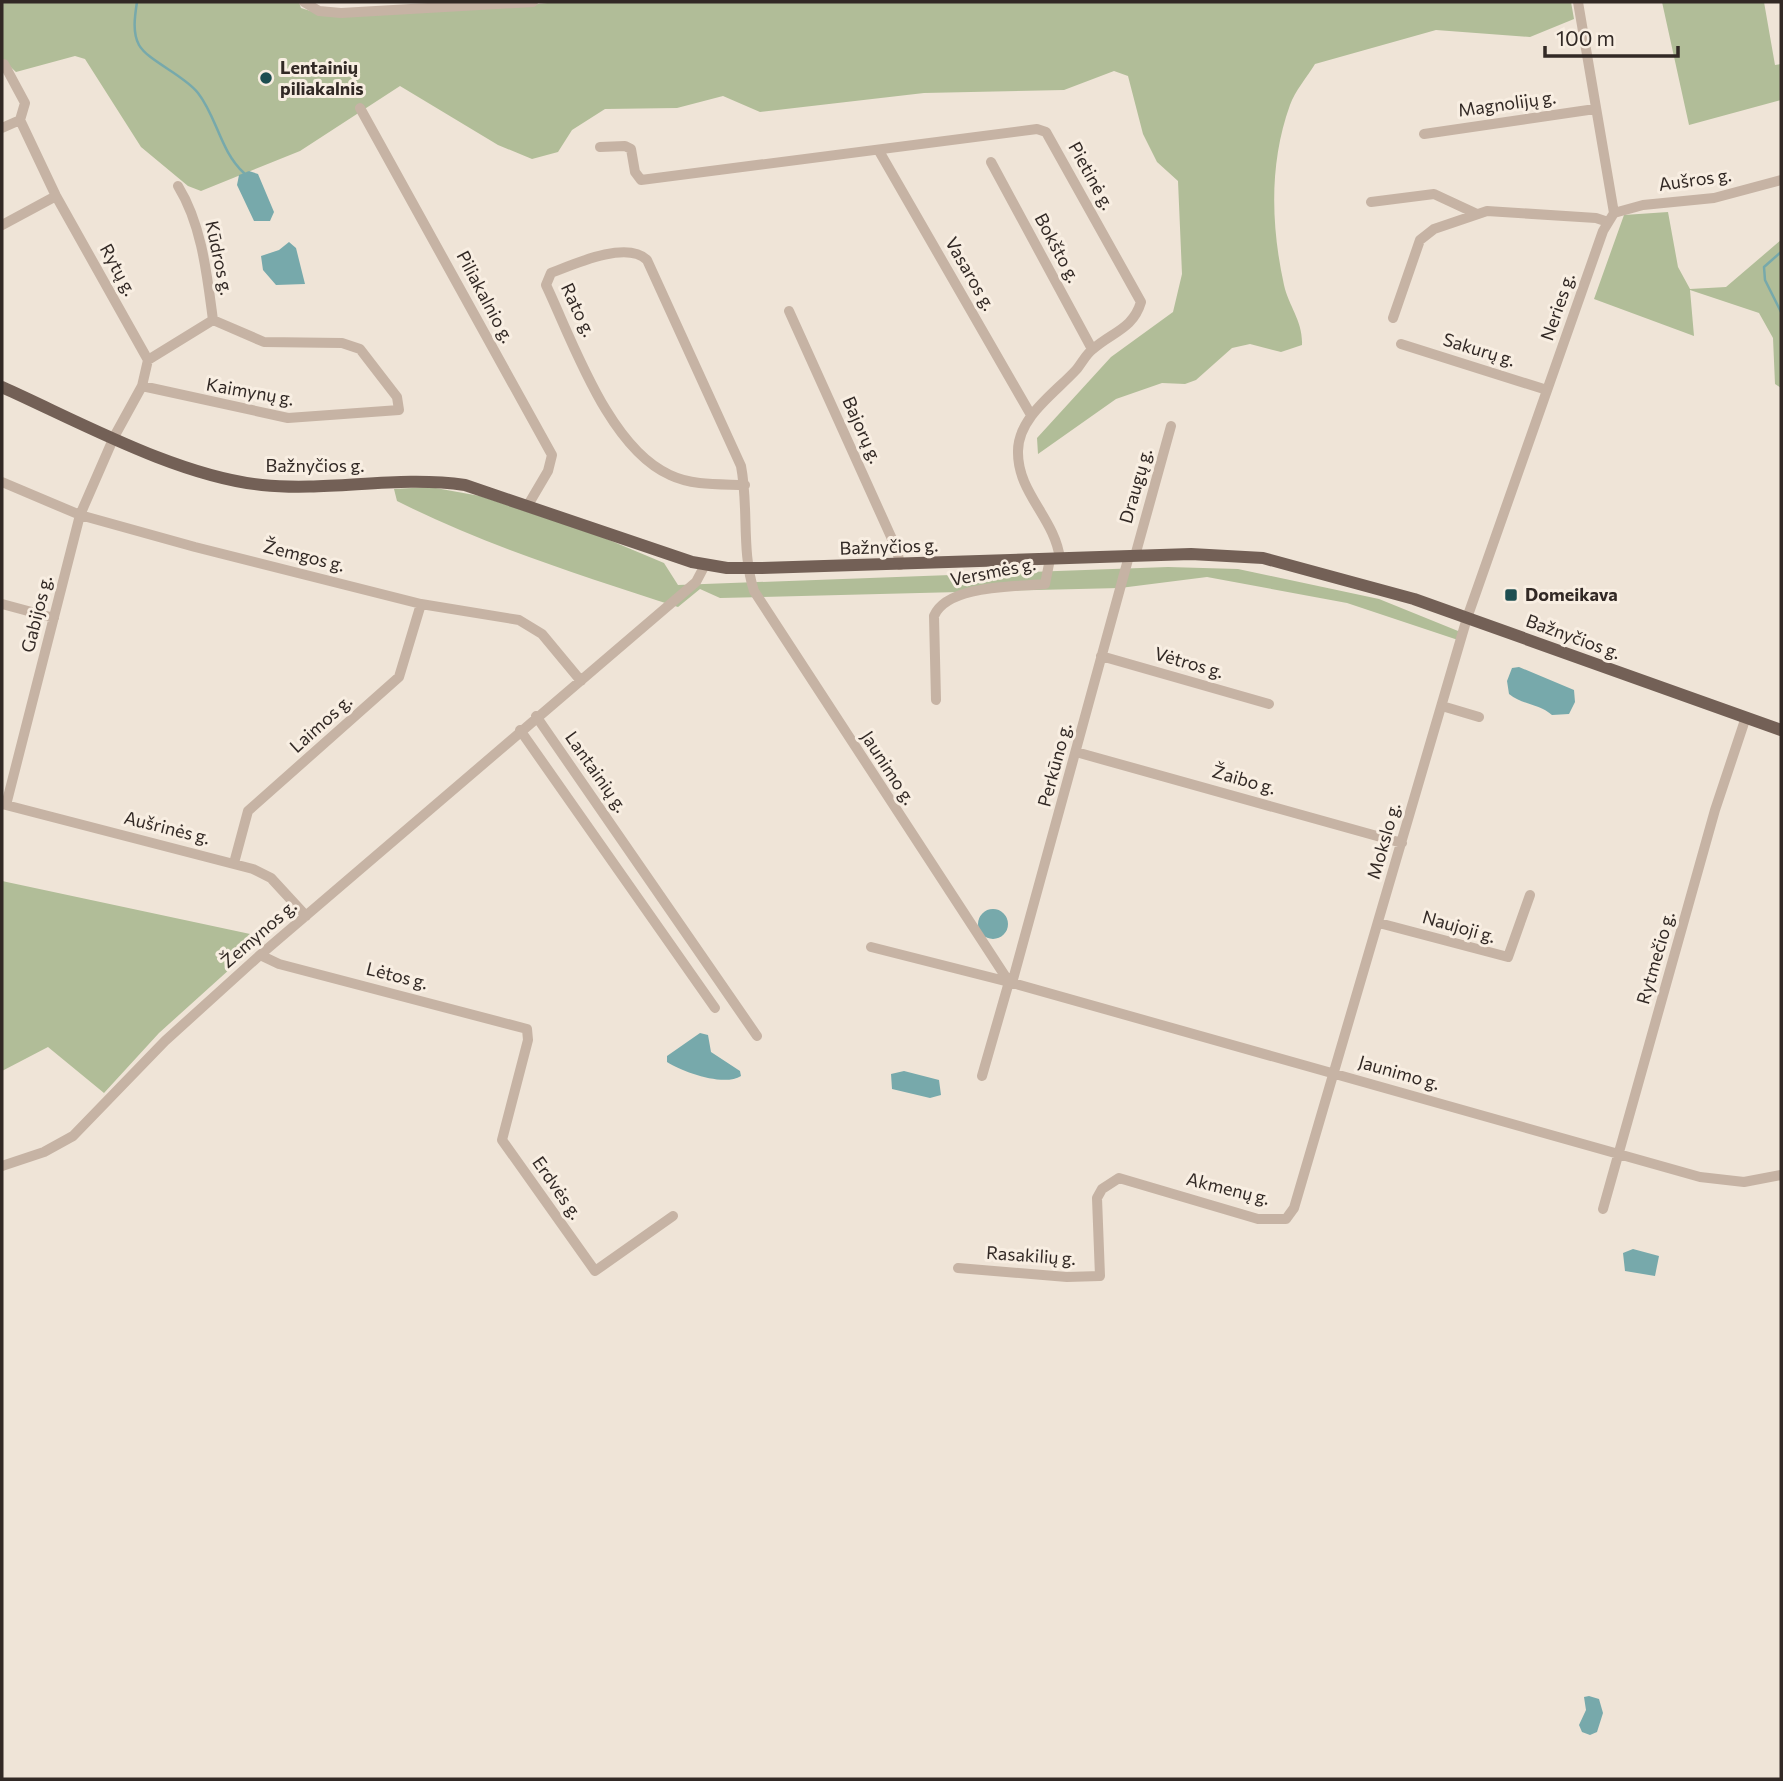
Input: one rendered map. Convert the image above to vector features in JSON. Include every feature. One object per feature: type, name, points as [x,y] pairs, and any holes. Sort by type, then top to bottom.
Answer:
[{"type":"main road","name":"Bažnyčios g.","points":[[2,387],[182,465],[248,483],[297,487],[431,481],[465,485],[705,565],[749,568],[900,565],[1216,554],[1263,558],[1394,593],[1781,730]]},
{"type":"street","points":[[304,2],[319,11],[341,13],[533,2]]},
{"type":"street","points":[[1393,318],[1420,240],[1434,229],[1477,214],[1507,211],[1611,217],[1578,2]]},
{"type":"street","name":"Rytų g.","points":[[4,64],[25,103],[20,120],[56,196],[148,360]]},
{"type":"street","name":"Piliakalnio g.","points":[[359,108],[552,455],[548,471],[528,505]]},
{"type":"street","name":"Magnolijų g.","points":[[1424,134],[1595,109]]},
{"type":"street","points":[[2,128],[20,120]]},
{"type":"street","name":"Pietinė g.","points":[[600,147],[625,146],[631,149],[635,172],[641,180],[1025,131],[1046,132],[1140,302],[1137,315],[1127,326],[1092,349],[1078,368],[1031,415],[1017,448],[1020,479],[1058,543],[1055,559]]},
{"type":"street","name":"Vasaros g.","points":[[879,151],[1031,415]]},
{"type":"street","name":"Bokšto g.","points":[[991,162],[1092,349]]},
{"type":"street","name":"Aušros g.","points":[[1611,217],[1643,205],[1714,198],[1781,180]]},
{"type":"street","name":"Kūdros g.","points":[[178,186],[189,204],[204,256],[213,320],[264,342],[351,346],[360,349],[382,376]]},
{"type":"street","points":[[1371,202],[1434,194],[1477,214]]},
{"type":"street","points":[[2,225],[56,196]]},
{"type":"street","name":"Neries g.","points":[[1467,618],[1611,217]]},
{"type":"street","name":"Rato g.","points":[[745,485],[707,484],[672,476],[647,460],[629,442],[607,412],[546,285],[551,273],[586,259],[626,252],[636,252],[647,260],[735,449],[745,485],[749,568]]},
{"type":"street","name":"Bajorų g.","points":[[789,311],[897,550],[900,565]]},
{"type":"street","points":[[114,437],[142,386],[148,360],[213,320]]},
{"type":"street","name":"Sakurų g.","points":[[1401,344],[1547,390]]},
{"type":"street","name":"Kaimynų g.","points":[[142,386],[288,418],[315,418],[399,410],[397,397],[382,376]]},
{"type":"street","name":"Draugų g.","points":[[1132,556],[1171,426]]},
{"type":"street","name":"Gabijos g.","points":[[4,804],[80,515],[114,437]]},
{"type":"street","name":"Žemgos g.","points":[[2,482],[80,515],[421,604],[519,620],[542,634],[581,681]]},
{"type":"street","name":"Perkūno g.","points":[[982,1076],[1132,556]]},
{"type":"street","name":"Versmės g.","points":[[936,700],[934,616],[938,606],[962,593],[1045,584],[1055,559]]},
{"type":"street","points":[[536,716],[696,582],[705,565]]},
{"type":"street","name":"Jaunimo g.","points":[[749,568],[760,601],[1011,982]]},
{"type":"street","points":[[2,604],[54,618]]},
{"type":"street","name":"Laimos g.","points":[[234,863],[248,811],[399,677],[421,604]]},
{"type":"street","name":"Mokslo g.","points":[[1334,1073],[1467,618]]},
{"type":"street","name":"Vėtros g.","points":[[1101,656],[1269,704]]},
{"type":"street","points":[[1442,706],[1479,717]]},
{"type":"street","name":"Žemynos g.","points":[[2,1166],[44,1152],[73,1136],[165,1041],[536,716]]},
{"type":"street","name":"Lantainių g.","points":[[536,716],[757,1036]]},
{"type":"street","name":"Rytmečio g.","points":[[1603,1209],[1715,810],[1746,717]]},
{"type":"street","points":[[520,730],[716,1007]]},
{"type":"street","name":"Žaibo g.","points":[[1076,752],[1402,843]]},
{"type":"street","name":"Aušrinės g.","points":[[4,804],[234,863],[271,878],[306,916]]},
{"type":"street","name":"Naujoji g.","points":[[1379,923],[1508,957],[1530,895]]},
{"type":"street","name":"Jaunimo g.","points":[[871,947],[1011,982],[1618,1156],[1700,1177],[1744,1182],[1781,1175]]},
{"type":"street","name":"Lėtos g.","points":[[260,955],[279,964],[527,1029]]},
{"type":"street","name":"Erdvės g.","points":[[527,1029],[528,1040],[502,1140],[595,1271],[673,1216]]},
{"type":"street","name":"Akmenų g.","points":[[1100,1276],[1097,1198],[1102,1189],[1119,1178],[1258,1219],[1286,1219],[1299,1194],[1334,1073]]},
{"type":"street","name":"Rasakilių g.","points":[[958,1268],[1067,1278],[1100,1276]]},
{"type":"green space","points":[[2,2],[299,2],[301,8],[317,13],[503,8],[556,2],[1571,2],[1574,19],[1530,37],[1436,30],[1315,64],[1290,105],[1275,172],[1276,240],[1286,293],[1298,321],[1302,345],[1281,352],[1250,344],[1232,348],[1196,380],[1185,384],[1162,383],[1116,399],[1038,454],[1037,438],[1111,357],[1173,312],[1182,274],[1178,181],[1157,162],[1143,134],[1128,76],[1114,71],[1064,90],[924,93],[760,112],[723,96],[677,108],[605,109],[572,130],[558,152],[532,159],[498,145],[400,86],[300,151],[201,191],[188,186],[141,147],[85,59],[75,56],[16,72],[2,59]]},
{"type":"green space","points":[[1662,2],[1764,2],[1775,65],[1781,64],[1781,100],[1689,125]]},
{"type":"green space","points":[[1668,212],[1678,267],[1690,289],[1726,287],[1781,240],[1781,388],[1775,384],[1773,338],[1759,313],[1690,290],[1694,336],[1594,299],[1624,215]]},
{"type":"green space","points":[[430,487],[480,496],[602,537],[664,563],[678,585],[1168,567],[1238,569],[1379,599],[1463,633],[1461,641],[1347,603],[1207,577],[1120,588],[720,598],[700,589],[678,607],[535,559],[465,532],[397,501],[394,489]]},
{"type":"green space","points":[[2,881],[259,936],[262,940],[159,1033],[104,1093],[48,1047],[2,1071]]},
{"type":"water","points":[[249,171],[258,174],[274,212],[270,221],[254,221],[237,185],[239,175]]},
{"type":"water","points":[[289,242],[296,248],[305,284],[276,285],[263,270],[261,256],[279,250]]},
{"type":"water","points":[[1519,667],[1574,690],[1575,702],[1569,714],[1552,715],[1509,694],[1507,681],[1512,668]]},
{"type":"water","points":[[993,909],[999,910],[1007,918],[1007,930],[999,938],[993,939],[987,938],[979,930],[978,924],[979,918],[987,910]]},
{"type":"water","points":[[700,1033],[708,1035],[711,1052],[740,1071],[741,1076],[725,1080],[714,1079],[693,1074],[667,1062],[667,1056]]},
{"type":"water","points":[[904,1071],[939,1080],[941,1095],[930,1098],[892,1089],[891,1074]]},
{"type":"water","points":[[1633,1249],[1659,1256],[1655,1276],[1625,1271],[1623,1253]]},
{"type":"water","points":[[1584,1697],[1599,1699],[1603,1713],[1597,1732],[1590,1735],[1582,1732],[1579,1725],[1586,1710]]},
{"type":"waterway","points":[[137,2],[135,29],[139,45],[150,57],[198,93],[229,155],[244,173]]},
{"type":"waterway","points":[[1781,252],[1764,267],[1765,280],[1781,312]]},
{"type":"place","name":"Lentainių piliakalnis","points":[[266,78]]},
{"type":"place","name":"Domeikava","points":[[1511,595]]}]
